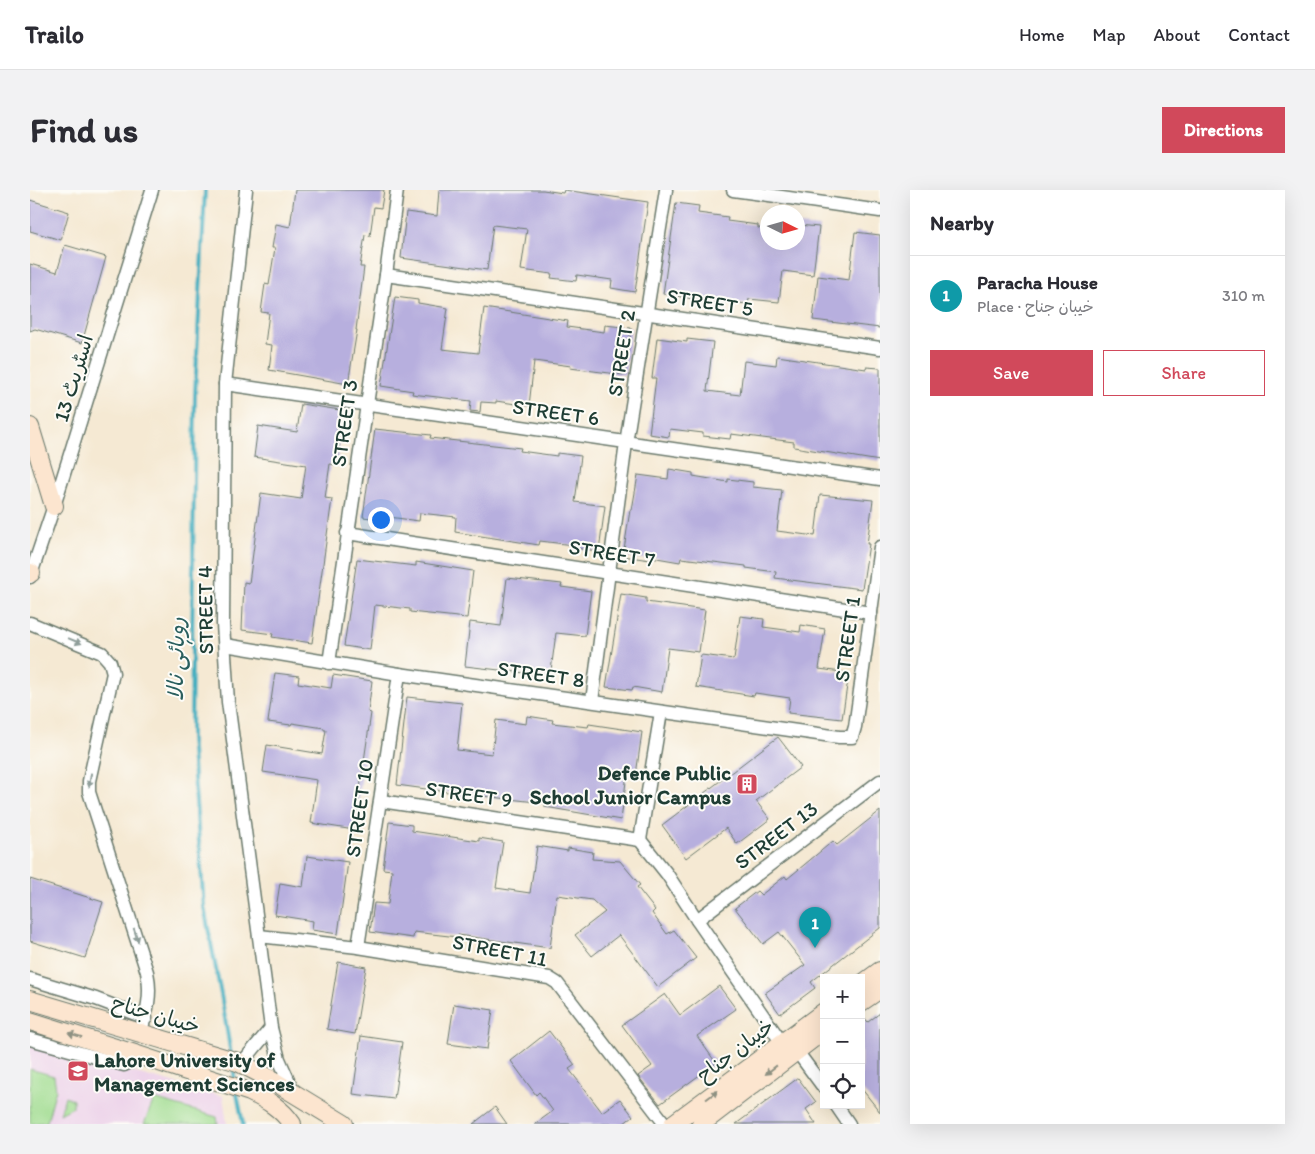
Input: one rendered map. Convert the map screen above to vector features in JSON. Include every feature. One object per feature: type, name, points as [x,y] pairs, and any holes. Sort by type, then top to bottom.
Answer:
[{"type":"main road","points":[[30,427],[54,506]]},
{"type":"main road","points":[[865,982],[880,971]]},
{"type":"main road","points":[[865,999],[880,989]]},
{"type":"main road","name":"خیبان جناح","points":[[30,1000],[143,1025],[240,1063],[267,1076],[344,1124]]},
{"type":"main road","name":"خیبان جناح","points":[[701,1124],[789,1047],[820,1016]]},
{"type":"main road","name":"خیبان جناح","points":[[30,1022],[250,1092],[268,1100],[292,1124]]},
{"type":"main road","name":"خیبان جناح","points":[[673,1124],[789,1047],[820,1032]]},
{"type":"street","name":"اسٹریٹ 13","points":[[30,574],[54,506],[152,190]]},
{"type":"street","name":"STREET 4","points":[[246,190],[226,384],[223,624],[228,702],[271,1028],[279,1059],[294,1093]]},
{"type":"street","name":"STREET 3","points":[[329,663],[397,190]]},
{"type":"street","name":"STREET 2","points":[[592,701],[626,443],[666,190]]},
{"type":"street","points":[[733,190],[786,194],[880,211]]},
{"type":"street","name":"STREET 5","points":[[386,275],[880,348]]},
{"type":"street","name":"STREET 6","points":[[226,384],[880,479]]},
{"type":"street","name":"STREET 7","points":[[348,533],[871,613]]},
{"type":"street","name":"STREET 1","points":[[852,737],[855,727],[880,547]]},
{"type":"street","points":[[30,623],[102,653],[110,662],[113,673],[89,781],[89,792],[138,938],[147,972],[150,996],[143,1025],[96,999],[30,979]]},
{"type":"street","name":"STREET 8","points":[[225,646],[399,674],[839,737],[852,737]]},
{"type":"street","name":"STREET 10","points":[[358,947],[399,674]]},
{"type":"street","points":[[661,712],[640,840],[667,874],[696,920],[789,1047],[820,1083]]},
{"type":"street","name":"STREET 13","points":[[696,920],[880,782]]},
{"type":"street","name":"STREET 9","points":[[381,801],[640,840]]},
{"type":"street","name":"STREET 11","points":[[259,936],[358,947],[549,978],[558,983],[665,1124]]},
{"type":"street","points":[[240,1063],[271,1028]]},
{"type":"street","points":[[30,1039],[124,1065],[132,1062],[135,1054]]},
{"type":"street","points":[[839,1109],[849,1124]]},
{"type":"shaded area","name":"Lahore University of Management Sciences","points":[[30,1045],[223,1096],[227,1124],[30,1124]]},
{"type":"green space","points":[[30,1069],[54,1076],[56,1089],[47,1122],[30,1124]]},
{"type":"green space","points":[[65,1096],[73,1100],[73,1107],[60,1114]]},
{"type":"green space","points":[[154,1099],[217,1117],[218,1124],[144,1124]]},
{"type":"building","points":[[295,190],[384,190],[381,208],[374,207],[370,236],[365,235],[360,267],[364,267],[357,330],[348,384],[269,370],[272,345],[265,344],[269,313],[261,312],[265,284],[269,285],[275,248],[272,248],[276,224],[290,227]]},
{"type":"building","points":[[439,190],[543,190],[563,193],[564,190],[648,202],[635,292],[611,288],[612,280],[577,275],[576,281],[551,278],[552,274],[521,270],[527,229],[493,225],[487,270],[401,258],[406,212],[437,216]]},
{"type":"building","points":[[30,200],[69,212],[61,240],[30,231]]},
{"type":"building","points":[[676,203],[699,206],[698,213],[728,217],[727,221],[758,225],[758,228],[760,228],[760,250],[805,250],[805,226],[819,227],[813,275],[783,271],[779,302],[749,299],[748,304],[718,301],[718,303],[663,294]]},
{"type":"building","points":[[855,232],[880,235],[880,328],[813,320],[818,276],[849,280]]},
{"type":"building","points":[[65,245],[106,257],[82,343],[35,329],[30,331],[30,264],[57,272]]},
{"type":"building","points":[[395,297],[418,300],[418,303],[448,308],[442,349],[478,353],[484,308],[568,321],[567,327],[604,332],[605,325],[631,328],[625,375],[534,361],[529,406],[496,401],[496,403],[481,402],[480,412],[470,411],[471,401],[412,394],[413,391],[381,386]]},
{"type":"building","points":[[657,338],[687,342],[687,339],[713,342],[707,391],[740,395],[744,361],[776,365],[777,356],[866,369],[866,367],[880,368],[880,461],[794,447],[794,442],[731,434],[730,439],[670,429],[669,437],[649,434],[656,378],[652,378]]},
{"type":"building","points":[[301,404],[340,410],[336,438],[340,439],[337,465],[330,464],[325,498],[332,499],[312,643],[272,637],[273,634],[242,630],[244,582],[249,583],[261,493],[301,499],[306,465],[254,457],[258,426],[297,432]]},
{"type":"building","points":[[375,429],[431,435],[430,438],[521,448],[520,451],[557,456],[557,453],[581,456],[575,502],[605,506],[599,551],[573,548],[573,545],[540,541],[539,545],[455,532],[456,517],[420,513],[419,521],[389,517],[388,520],[363,517]]},
{"type":"building","points":[[669,469],[693,473],[693,476],[728,482],[728,479],[753,482],[753,487],[782,490],[777,531],[815,536],[820,495],[873,500],[862,589],[775,578],[776,572],[746,568],[746,566],[681,558],[680,562],[651,557],[650,560],[623,556],[638,475],[668,479]]},
{"type":"building","points":[[357,559],[416,566],[416,562],[473,571],[467,618],[410,612],[410,609],[375,605],[370,650],[344,646]]},
{"type":"building","points":[[507,578],[562,584],[561,587],[591,591],[585,636],[556,633],[550,678],[465,666],[470,622],[501,626]]},
{"type":"building","points":[[621,594],[646,598],[646,602],[705,610],[699,652],[668,648],[662,692],[633,687],[632,690],[606,687]]},
{"type":"building","points":[[740,616],[764,619],[763,627],[800,632],[801,625],[825,629],[819,669],[849,673],[842,719],[788,713],[790,698],[755,693],[754,696],[696,687],[701,655],[734,659]]},
{"type":"building","points":[[275,673],[299,676],[298,683],[331,688],[333,675],[372,681],[368,712],[371,713],[354,830],[311,823],[317,780],[263,772],[267,745],[322,754],[326,730],[324,728],[292,723],[291,725],[268,722]]},
{"type":"building","points":[[407,697],[462,703],[457,750],[492,754],[496,720],[526,724],[527,716],[553,720],[552,723],[588,727],[589,724],[642,732],[636,775],[627,774],[621,820],[545,807],[545,803],[482,796],[482,799],[455,796],[455,793],[397,785]]},
{"type":"building","name":"Defence Public School Junior Campus","points":[[778,737],[801,767],[756,801],[770,819],[737,844],[726,828],[686,858],[662,825]]},
{"type":"building","points":[[880,811],[880,928],[820,974],[811,982],[815,988],[780,1014],[765,993],[805,965],[779,932],[763,944],[735,908],[757,891],[761,895],[785,876],[787,879],[833,841],[837,845]]},
{"type":"building","points":[[389,822],[412,825],[412,831],[479,841],[479,838],[503,842],[496,888],[530,893],[537,846],[568,851],[568,848],[593,852],[592,859],[620,861],[640,885],[637,887],[655,910],[652,913],[667,934],[674,930],[696,958],[658,987],[619,935],[592,956],[575,935],[605,912],[592,900],[557,895],[550,948],[458,935],[458,937],[414,932],[413,938],[370,932],[374,903],[388,904],[392,870],[383,869]]},
{"type":"building","points":[[307,856],[348,862],[338,934],[312,930],[313,921],[275,915],[280,883],[303,887]]},
{"type":"building","points":[[30,879],[103,902],[85,958],[30,941]]},
{"type":"building","points":[[338,962],[366,967],[355,1034],[327,1029]]},
{"type":"building","points":[[719,986],[736,1009],[697,1036],[716,1063],[660,1104],[638,1076],[652,1066],[622,1025],[665,994],[680,1015]]},
{"type":"building","points":[[454,1004],[493,1010],[487,1049],[448,1044]]},
{"type":"building","points":[[880,1013],[880,1112],[865,1093],[865,1019],[868,1022]]},
{"type":"building","points":[[549,1031],[575,1065],[569,1069],[602,1112],[620,1099],[633,1116],[623,1124],[535,1124],[553,1111],[539,1092],[536,1095],[511,1061]]},
{"type":"building","points":[[361,1036],[402,1042],[394,1099],[353,1094]]},
{"type":"building","points":[[798,1078],[816,1102],[806,1109],[816,1124],[736,1124]]},
{"type":"building","points":[[495,1107],[507,1124],[473,1124]]},
{"type":"waterway","name":"روہائی نالا","points":[[205,190],[195,395],[191,737],[204,907],[231,1055]]},
{"type":"waterway","name":"روہائی نالا","points":[[233,1065],[235,1082]]},
{"type":"waterway","name":"روہائی نالا","points":[[237,1094],[243,1124]]},
{"type":"place","name":"Defence Public School Junior Campus","points":[[747,784]]},
{"type":"place","name":"Paracha House","points":[[815,948]]},
{"type":"place","name":"Lahore University of Management Sciences","points":[[78,1071]]}]
